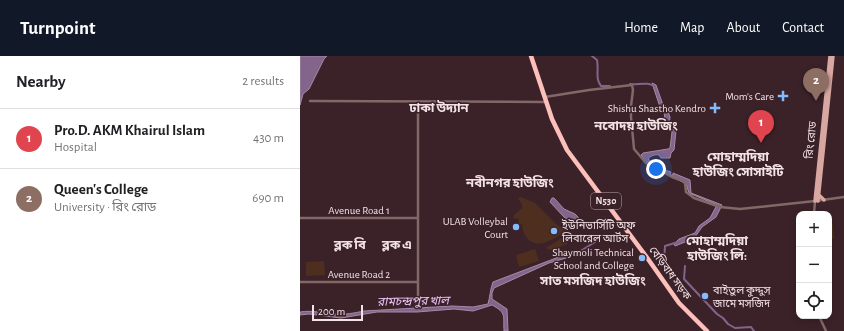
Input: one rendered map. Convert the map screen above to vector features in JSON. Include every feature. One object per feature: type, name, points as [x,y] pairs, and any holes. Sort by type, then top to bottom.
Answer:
[{"type":"highway","name":"বেড়িবাধ সড়ক","points":[[531,56],[545,100],[560,138],[679,303],[707,331]]},
{"type":"main road","name":"রিং রোড","points":[[816,201],[831,56]]},
{"type":"main road","points":[[817,193],[824,200]]},
{"type":"street","points":[[310,101],[418,102],[545,100],[594,89],[632,85],[631,117],[634,149],[646,163],[672,177],[683,181],[686,192],[700,201],[720,207],[750,209],[844,197]]},
{"type":"street","points":[[418,102],[418,304]]},
{"type":"street","points":[[804,202],[813,200],[817,193]]},
{"type":"street","points":[[814,211],[816,201]]},
{"type":"street","name":"Avenue Road 1","points":[[300,218],[418,218]]},
{"type":"street","name":"Avenue Road 2","points":[[300,282],[418,282]]},
{"type":"street","points":[[820,319],[826,331]]},
{"type":"shaded area","points":[[300,56],[327,56],[309,89],[303,94],[300,105]]},
{"type":"shaded area","points":[[652,83],[656,85],[663,105],[666,106],[670,117],[669,127],[676,131],[674,150],[671,153],[670,158],[661,158],[659,155],[656,155],[651,156],[648,159],[656,165],[663,167],[662,169],[671,172],[670,175],[673,175],[673,173],[690,180],[691,193],[722,205],[716,217],[702,227],[693,240],[675,246],[674,244],[679,239],[695,233],[699,226],[710,218],[717,205],[689,193],[686,184],[645,161],[641,155],[643,153],[670,148],[672,132],[665,125],[664,108],[660,107]]},
{"type":"shaded area","points":[[521,197],[535,203],[556,224],[566,231],[554,239],[537,244],[526,237],[522,229],[522,224],[518,226],[518,231],[514,231],[514,223],[519,222],[518,219],[513,218],[514,215],[522,208],[518,198]]},
{"type":"shaded area","points":[[552,198],[554,198],[564,209],[575,214],[579,218],[579,223],[574,224],[564,217],[550,202]]},
{"type":"shaded area","points":[[833,224],[834,239],[832,239]]},
{"type":"shaded area","points":[[567,235],[567,244],[551,250],[547,249],[547,247]]},
{"type":"shaded area","points":[[535,249],[539,261],[519,267],[516,255]]},
{"type":"shaded area","points":[[572,252],[576,254],[549,263],[494,288],[492,299],[507,309],[508,331],[504,331],[504,318],[502,313],[492,305],[473,311],[454,309],[417,312],[377,312],[341,318],[309,314],[300,315],[300,312],[304,311],[350,314],[364,311],[452,306],[473,307],[488,304],[493,282]]},
{"type":"shaded area","points":[[324,261],[325,275],[306,276],[306,262]]},
{"type":"waterway","points":[[592,56],[597,60],[599,83],[601,86],[610,86]]},
{"type":"waterway","points":[[630,84],[650,84],[655,87]]},
{"type":"waterway","points":[[574,255],[595,242]]},
{"type":"waterway","points":[[664,261],[665,246],[678,242]]},
{"type":"waterway","points":[[685,266],[684,279],[717,314],[735,328],[751,327],[754,331]]},
{"type":"place","name":"Mom's Care","points":[[783,96]]},
{"type":"place","name":"Queen's College","points":[[816,101]]},
{"type":"place","name":"Shishu Shastho Kendro","points":[[715,108]]},
{"type":"place","name":"Pro.D. AKM Khairul Islam","points":[[761,143]]},
{"type":"place","name":"ULAB Volleybal Court","points":[[516,227]]},
{"type":"place","name":"ইউনিভার্সিটি অফ লিবারেল আর্টস","points":[[554,231]]},
{"type":"place","name":"Shaymoli Technical School and College","points":[[642,258]]},
{"type":"place","name":"বাইতুল কুদ্দুস জামে মসজিদ","points":[[705,296]]},
{"type":"district","name":"ঢাকা উদ্যান","points":[[439,108]]},
{"type":"district","name":"নবোদয় হাউজিং","points":[[636,126]]},
{"type":"district","name":"মোহাম্মদিয়া হাউজিং সোসাইটি","points":[[738,164]]},
{"type":"district","name":"নবীনগর হাউজিং","points":[[510,183]]},
{"type":"district","name":"ব্লক বি","points":[[350,245]]},
{"type":"district","name":"ব্লক এ","points":[[397,245]]},
{"type":"district","name":"মোহাম্মদিয়া হাউজিং লি:","points":[[717,248]]},
{"type":"district","name":"সাত মসজিদ হাউজিং","points":[[593,281]]},
{"type":"water label","name":"রামচন্দ্রপুর খাল","points":[[413,301]]}]
